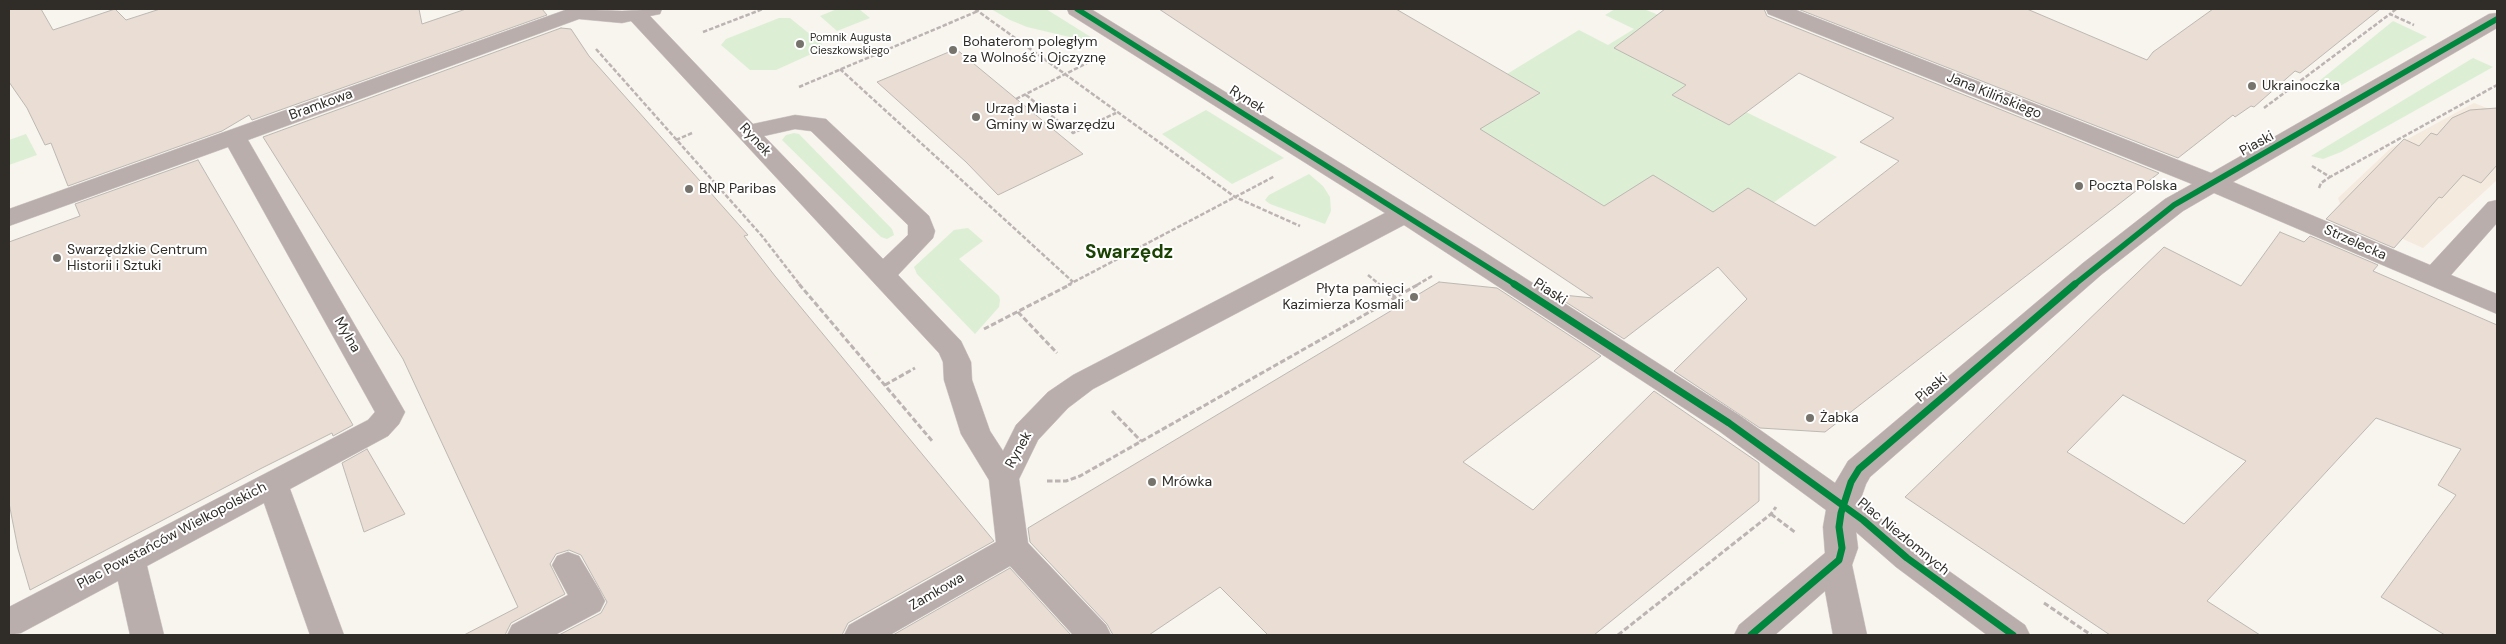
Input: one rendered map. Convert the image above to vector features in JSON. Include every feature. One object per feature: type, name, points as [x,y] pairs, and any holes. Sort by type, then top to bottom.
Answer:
[{"type":"street","name":"Rynek","points":[[1077,9],[1404,214]]},
{"type":"street","name":"Jana Kilińskiego","points":[[1776,9],[2212,183]]},
{"type":"street","name":"Bramkowa","points":[[9,218],[234,137],[566,12],[622,17],[644,12]]},
{"type":"street","name":"Rynek","points":[[644,12],[747,132],[951,348],[957,362],[958,380],[976,434],[1004,479],[1013,548]]},
{"type":"street","name":"Piaski","points":[[1404,214],[1722,418],[1843,505],[1856,473],[1886,443],[2127,240],[2174,205],[2497,19]]},
{"type":"street","points":[[747,132],[804,121],[818,124],[920,222],[922,232],[920,238],[882,275]]},
{"type":"street","name":"Mylna","points":[[234,137],[390,412],[378,428],[272,483]]},
{"type":"street","name":"Strzelecka","points":[[2212,183],[2434,277],[2497,306]]},
{"type":"street","points":[[2434,277],[2497,208]]},
{"type":"street","name":"Rynek","points":[[1004,479],[1027,433],[1049,408],[1069,391],[1404,214]]},
{"type":"street","name":"Plac Powstańców Wielkopolskich","points":[[9,623],[272,483],[327,635]]},
{"type":"street","name":"Plac Niezłomnych","points":[[1836,564],[1842,552],[1839,527],[1843,505],[1907,558],[2013,635]]},
{"type":"street","points":[[1013,548],[1094,635]]},
{"type":"street","name":"Zamkowa","points":[[861,635],[1013,548]]},
{"type":"street","points":[[129,559],[147,635]]},
{"type":"street","points":[[1751,635],[1836,564],[1850,635]]},
{"type":"street","points":[[524,635],[588,601],[568,565]]},
{"type":"path","points":[[698,34],[763,9]]},
{"type":"path","points":[[2258,113],[2396,9]]},
{"type":"path","points":[[794,89],[977,10],[1235,197],[1307,230]]},
{"type":"path","points":[[2390,14],[2416,26]]},
{"type":"path","points":[[591,44],[762,236],[770,249],[935,444]]},
{"type":"path","points":[[1016,99],[1096,58]]},
{"type":"path","points":[[840,69],[1074,282]]},
{"type":"path","points":[[2310,166],[2330,177],[2497,86]]},
{"type":"path","points":[[1026,95],[1073,133],[1117,112]]},
{"type":"path","points":[[676,140],[692,133]]},
{"type":"path","points":[[984,330],[1278,175]]},
{"type":"path","points":[[1361,270],[1395,297]]},
{"type":"path","points":[[1038,480],[1061,482],[1076,478],[1431,276]]},
{"type":"path","points":[[1018,312],[1058,355]]},
{"type":"path","points":[[885,384],[924,363]]},
{"type":"path","points":[[1109,408],[1141,441]]},
{"type":"path","points":[[1618,635],[1771,514],[1797,534]]},
{"type":"shaded area","points":[[2474,103],[2497,112],[2497,180],[2423,248],[2343,212],[2338,198],[2391,148]]},
{"type":"green space","points":[[837,9],[859,9],[870,18],[837,31],[820,16]]},
{"type":"green space","points":[[991,9],[1046,9],[1094,39],[1078,39],[1027,27]]},
{"type":"green space","points":[[1615,9],[1644,9],[1714,38],[1686,85],[1672,95],[1729,125],[1746,112],[1837,157],[1709,249],[1602,205],[1527,158],[1507,170],[1478,151],[1481,114],[1540,93],[1507,74],[1579,30],[1608,45],[1634,29],[1605,15]]},
{"type":"green space","points":[[779,18],[790,18],[822,44],[818,51],[776,70],[750,70],[721,45],[726,39]]},
{"type":"green space","points":[[2393,21],[2427,37],[2333,90],[2318,82]]},
{"type":"green space","points":[[2473,58],[2493,67],[2341,152],[2323,159],[2311,156]]},
{"type":"green space","points":[[1206,110],[1284,158],[1232,184],[1162,134]]},
{"type":"green space","points":[[26,134],[37,155],[9,165],[9,140]]},
{"type":"green space","points":[[799,134],[892,229],[894,235],[887,239],[881,237],[782,140],[786,135]]},
{"type":"green space","points":[[1309,174],[1323,186],[1330,197],[1331,211],[1325,224],[1270,204],[1265,200],[1269,195]]},
{"type":"green space","points":[[968,228],[983,241],[959,259],[999,296],[1000,300],[999,307],[975,334],[917,274],[914,267],[954,230]]},
{"type":"building","points":[[9,9],[41,9],[53,30],[115,9],[126,20],[160,9],[419,9],[422,24],[466,9],[542,9],[547,15],[252,120],[249,115],[222,131],[68,186],[51,143],[45,145],[27,108],[9,82]]},
{"type":"building","points":[[1159,9],[1396,9],[1540,93],[1480,129],[1604,206],[1653,175],[1713,212],[1748,188],[1815,226],[1899,161],[1860,142],[1894,118],[1799,73],[1729,125],[1672,95],[1686,85],[1614,48],[1665,9],[1764,9],[1767,16],[2159,173],[1825,432],[1760,428],[1674,371],[1747,299],[1718,267],[1624,339],[1553,294],[1593,298]]},
{"type":"building","points":[[1798,9],[2027,9],[2147,60],[2153,52],[2213,9],[2380,9],[2300,73],[2295,71],[2254,107],[2251,106],[2235,117],[2233,115],[2178,158]]},
{"type":"building","points":[[561,28],[571,29],[589,56],[748,235],[744,236],[775,276],[994,541],[848,623],[842,635],[559,635],[601,613],[607,602],[581,555],[569,550],[556,554],[550,564],[565,594],[511,623],[505,635],[464,635],[518,607],[403,359],[263,137]]},
{"type":"building","name":"Urząd Miasta i Gminy w Swarzędzu","points":[[956,49],[1083,154],[998,195],[966,162],[877,82]]},
{"type":"building","points":[[2497,108],[2497,165],[2481,183],[2463,175],[2442,198],[2439,197],[2394,248],[2326,219],[2404,139],[2419,146],[2431,133],[2437,135],[2452,118],[2470,110]]},
{"type":"building","points":[[198,160],[353,425],[333,436],[332,433],[260,469],[30,590],[18,549],[9,503],[9,242],[80,216],[75,204]]},
{"type":"building","points":[[2280,232],[2304,242],[2310,236],[2378,265],[2373,271],[2497,325],[2497,635],[2445,635],[2381,597],[2456,495],[2438,485],[2461,449],[2376,418],[2207,601],[2260,635],[2110,635],[1905,497],[2164,247],[2241,286]],"holes":[[[2123,395],[2246,461],[2184,524],[2067,452]]]},
{"type":"building","points":[[1439,282],[1497,288],[1601,356],[1463,462],[1533,510],[1654,391],[1759,463],[1759,501],[1594,635],[1268,635],[1220,587],[1149,635],[1113,635],[1107,624],[1030,542],[1028,528]]},
{"type":"building","points":[[367,449],[405,514],[364,532],[342,463]]},
{"type":"building","points":[[1010,568],[1071,635],[893,635]]},
{"type":"cycle path","points":[[1077,9],[1469,254],[1729,423],[1863,520],[1907,558],[2013,635]]},
{"type":"cycle path","points":[[1751,635],[1839,560],[1842,548],[1839,527],[1841,513],[1851,482],[1859,469],[2092,269],[2174,205],[2497,19]]},
{"type":"place","name":"Pomnik Augusta Cieszkowskiego","points":[[800,44]]},
{"type":"place","name":"Bohaterom poległym za Wolność i Ojczyznę","points":[[953,50]]},
{"type":"place","name":"Ukrainoczka","points":[[2252,86]]},
{"type":"place","name":"Urząd Miasta i Gminy w Swarzędzu","points":[[976,117]]},
{"type":"place","name":"Poczta Polska","points":[[2079,186]]},
{"type":"place","name":"BNP Paribas","points":[[689,189]]},
{"type":"place","name":"Swarzędzkie Centrum Historii i Sztuki","points":[[57,258]]},
{"type":"place","name":"Płyta pamięci Kazimierza Kosmali","points":[[1414,297]]},
{"type":"place","name":"Żabka","points":[[1810,418]]},
{"type":"place","name":"Mrówka","points":[[1152,482]]},
{"type":"district","name":"Swarzędz","points":[[1129,253]]}]
